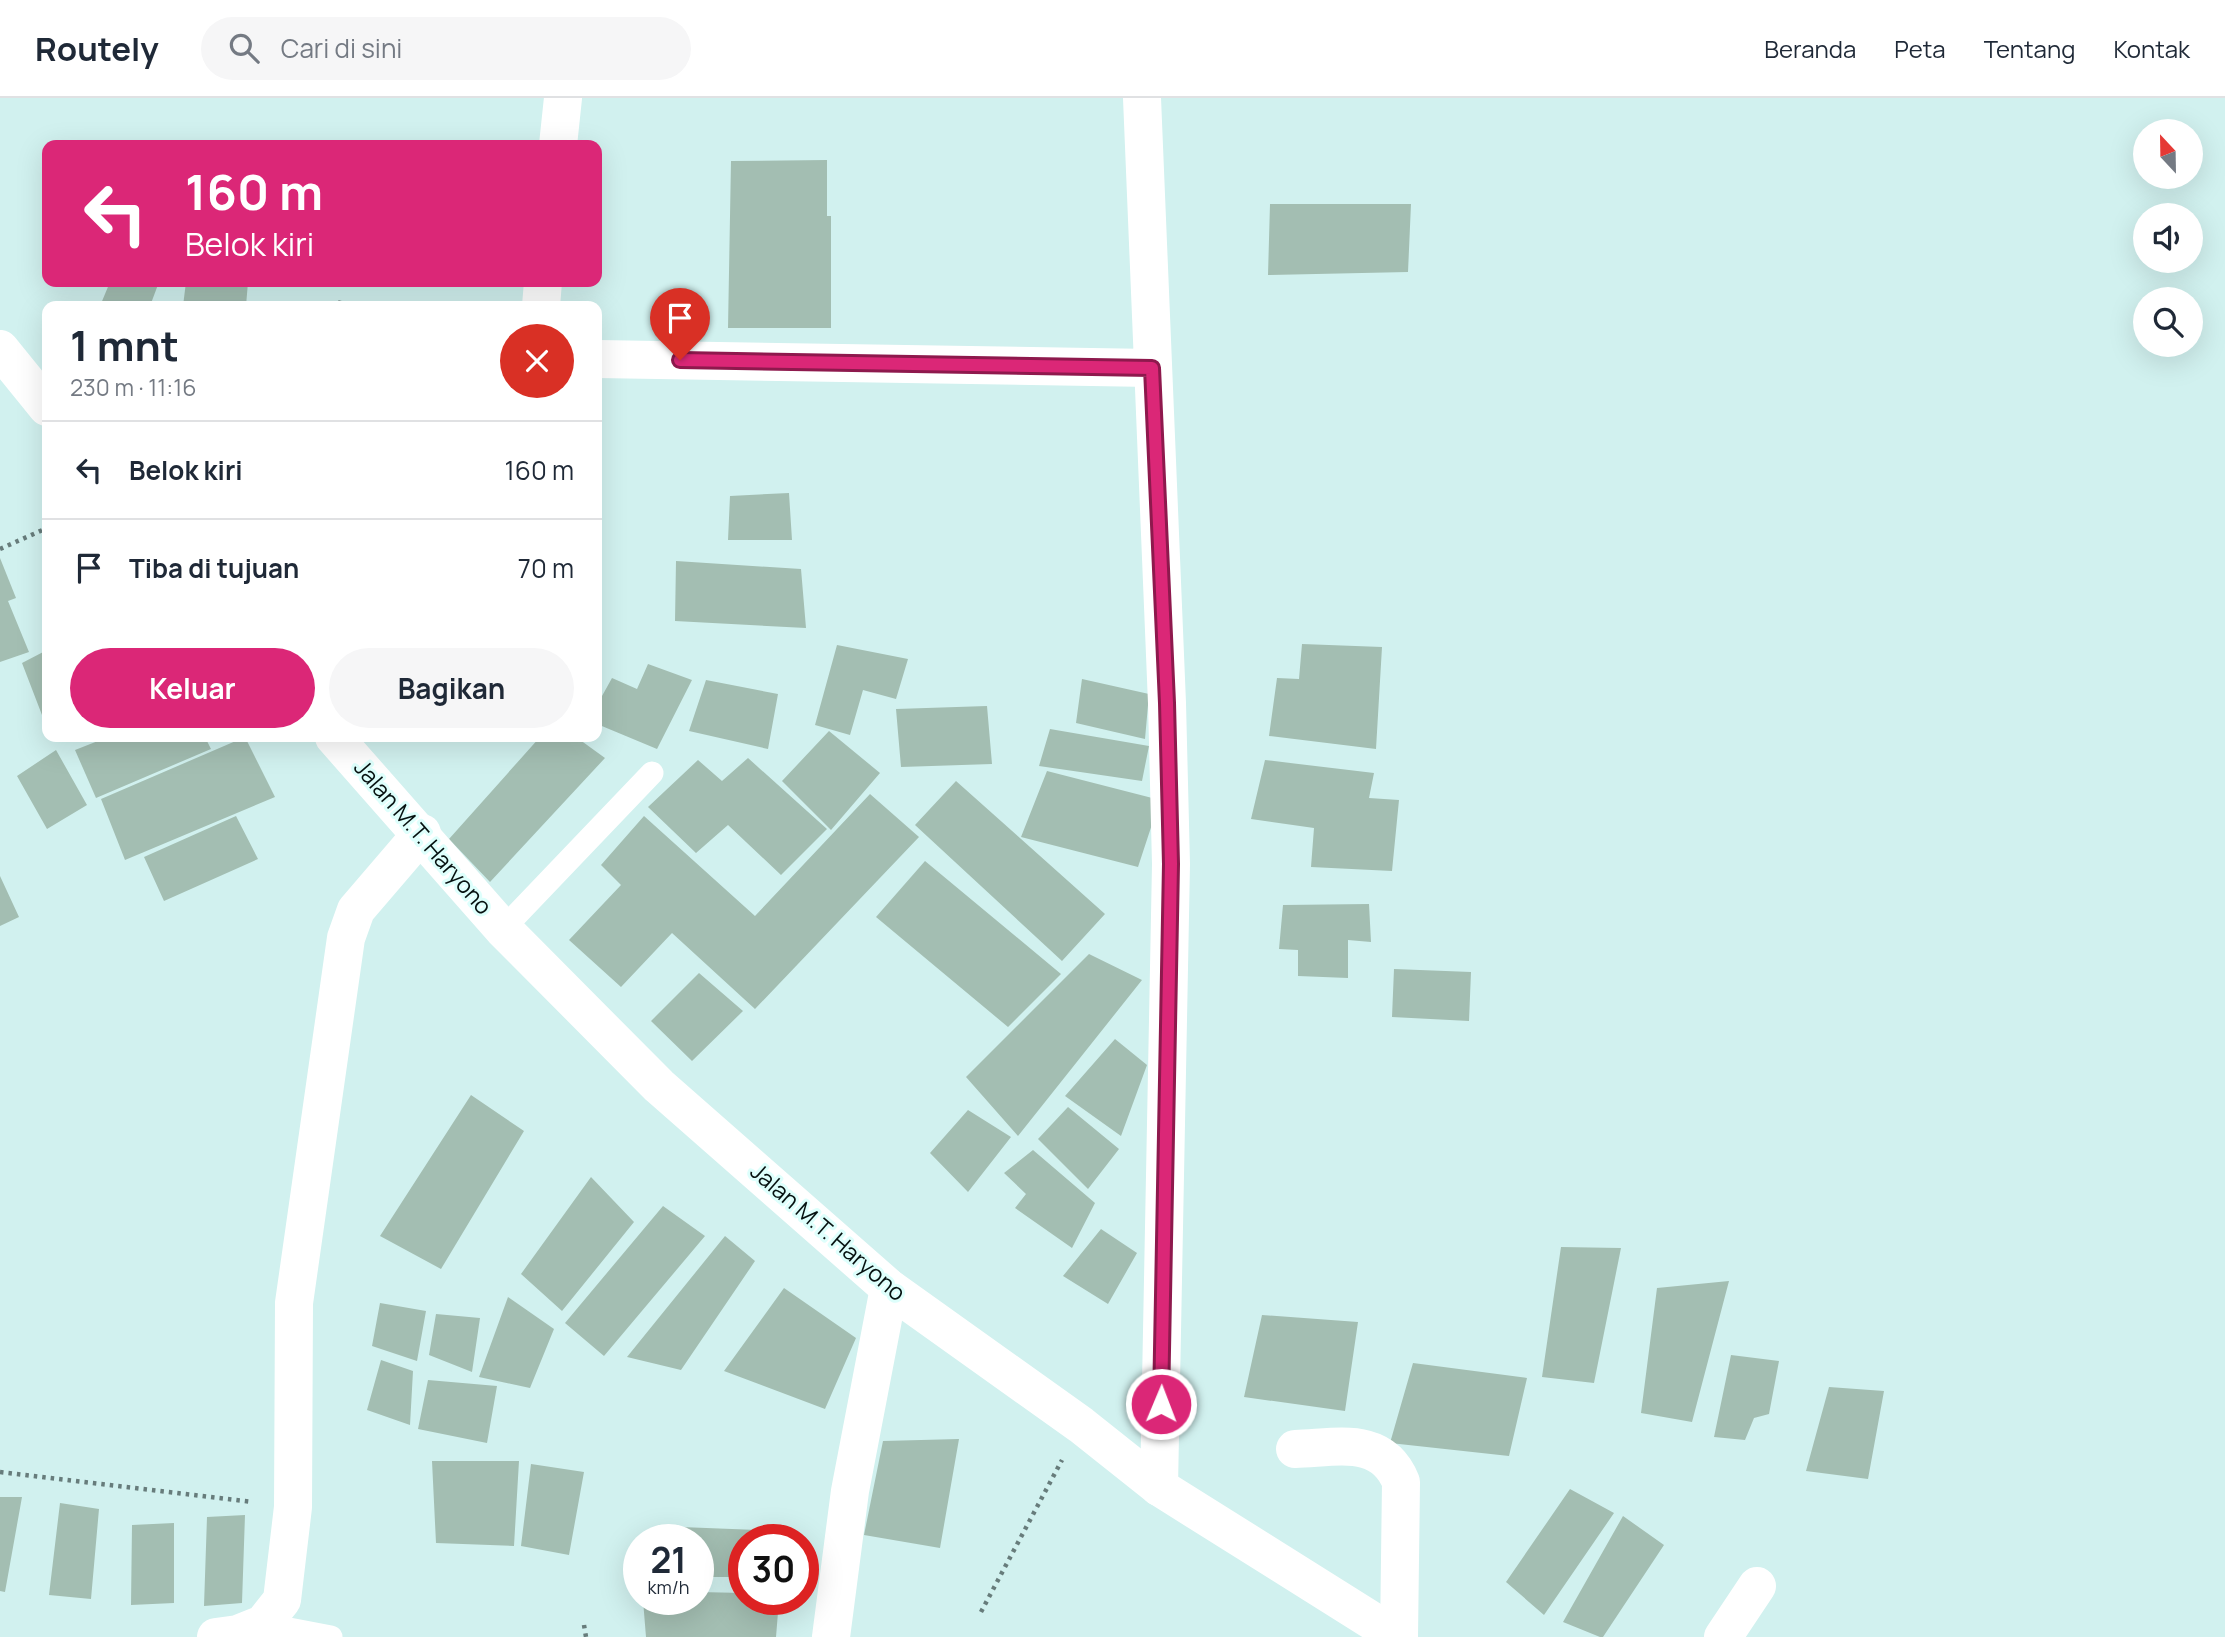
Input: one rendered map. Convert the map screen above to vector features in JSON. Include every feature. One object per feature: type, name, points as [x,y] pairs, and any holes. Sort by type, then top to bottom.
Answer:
[{"type":"main road","points":[[559,140],[563,98]]},
{"type":"main road","points":[[1142,98],[1171,864],[1159,1487]]},
{"type":"main road","points":[[0,349],[42,401]]},
{"type":"main road","points":[[602,359],[1152,368]]},
{"type":"main road","name":"Jalan M.T. Haryono","points":[[339,742],[422,833],[503,929],[659,1086],[889,1288],[1081,1425],[1159,1487],[1399,1637]]},
{"type":"main road","points":[[216,1637],[238,1634],[262,1624],[282,1600],[293,1507],[294,1303],[346,938],[356,910],[422,833]]},
{"type":"main road","points":[[831,1637],[850,1491],[889,1288]]},
{"type":"main road","points":[[1295,1449],[1364,1448],[1381,1454],[1394,1465],[1401,1482],[1399,1637]]},
{"type":"main road","points":[[1723,1637],[1757,1586]]},
{"type":"lane","points":[[503,929],[652,773]]},
{"type":"lane","points":[[262,1624],[331,1637]]},
{"type":"path","points":[[0,549],[42,530]]},
{"type":"path","points":[[981,1612],[1081,1425]]},
{"type":"path","points":[[0,1472],[293,1507]]},
{"type":"path","points":[[584,1625],[586,1637]]},
{"type":"building","points":[[827,160],[827,216],[831,216],[831,328],[728,328],[731,161]]},
{"type":"building","points":[[1270,204],[1411,204],[1408,272],[1268,275]]},
{"type":"building","points":[[108,287],[157,287],[152,301],[102,301]]},
{"type":"building","points":[[185,287],[248,287],[246,301],[184,301]]},
{"type":"building","points":[[789,493],[792,540],[728,540],[730,496]]},
{"type":"building","points":[[0,558],[16,598],[8,601],[29,652],[0,662]]},
{"type":"building","points":[[676,561],[801,569],[806,628],[675,621]]},
{"type":"building","points":[[1302,644],[1382,647],[1376,749],[1269,736],[1277,678],[1299,679]]},
{"type":"building","points":[[837,645],[908,659],[896,699],[863,690],[850,735],[815,725]]},
{"type":"building","points":[[42,653],[42,715],[22,663]]},
{"type":"building","points":[[648,664],[692,680],[657,749],[602,726],[602,696],[612,678],[637,689]]},
{"type":"building","points":[[1082,679],[1149,694],[1145,739],[1076,723]]},
{"type":"building","points":[[706,680],[778,694],[768,749],[689,731]]},
{"type":"building","points":[[987,706],[992,764],[901,767],[896,709]]},
{"type":"building","points":[[1050,729],[1149,746],[1142,781],[1039,766]]},
{"type":"building","points":[[829,731],[880,773],[831,830],[782,781]]},
{"type":"building","points":[[95,742],[208,742],[211,749],[96,798],[75,750]]},
{"type":"building","points":[[233,742],[248,742],[275,797],[125,860],[101,799]]},
{"type":"building","points":[[536,742],[583,742],[605,758],[490,882],[449,839]]},
{"type":"building","points":[[56,750],[87,805],[47,829],[17,776]]},
{"type":"building","points":[[748,758],[827,829],[781,875],[728,825],[696,853],[648,807],[698,760],[722,781]]},
{"type":"building","points":[[1265,760],[1374,773],[1369,798],[1399,800],[1392,871],[1311,867],[1314,828],[1251,819]]},
{"type":"building","points":[[1047,771],[1160,800],[1138,867],[1021,837]]},
{"type":"building","points":[[956,781],[1105,914],[1062,961],[915,825]]},
{"type":"building","points":[[870,794],[919,837],[755,1009],[672,933],[621,987],[569,940],[621,885],[601,865],[644,816],[755,916]]},
{"type":"building","points":[[236,816],[258,859],[164,901],[144,857]]},
{"type":"building","points":[[925,861],[1061,974],[1008,1027],[876,917]]},
{"type":"building","points":[[0,876],[19,917],[0,926]]},
{"type":"building","points":[[1369,904],[1371,942],[1348,940],[1348,978],[1298,976],[1298,950],[1279,949],[1283,905]]},
{"type":"building","points":[[1089,954],[1142,980],[1018,1136],[966,1077]]},
{"type":"building","points":[[1394,969],[1471,972],[1469,1021],[1392,1017]]},
{"type":"building","points":[[699,973],[743,1011],[692,1061],[651,1021]]},
{"type":"building","points":[[1115,1039],[1147,1065],[1121,1136],[1065,1096]]},
{"type":"building","points":[[471,1095],[524,1131],[441,1269],[380,1236]]},
{"type":"building","points":[[1068,1107],[1119,1149],[1088,1189],[1038,1139]]},
{"type":"building","points":[[968,1110],[1011,1137],[968,1192],[930,1153]]},
{"type":"building","points":[[1033,1150],[1095,1203],[1072,1248],[1015,1208],[1026,1194],[1004,1173]]},
{"type":"building","points":[[591,1177],[634,1222],[562,1311],[521,1274]]},
{"type":"building","points":[[663,1206],[705,1236],[604,1356],[565,1323]]},
{"type":"building","points":[[1101,1229],[1137,1253],[1108,1304],[1063,1276]]},
{"type":"building","points":[[725,1236],[755,1261],[681,1370],[627,1357]]},
{"type":"building","points":[[1561,1247],[1621,1248],[1594,1383],[1542,1377]]},
{"type":"building","points":[[1729,1281],[1692,1422],[1641,1413],[1657,1288]]},
{"type":"building","points":[[784,1288],[856,1338],[825,1409],[724,1371]]},
{"type":"building","points":[[508,1297],[554,1329],[530,1388],[479,1377]]},
{"type":"building","points":[[380,1303],[426,1311],[417,1361],[372,1346]]},
{"type":"building","points":[[436,1314],[480,1318],[472,1372],[429,1355]]},
{"type":"building","points":[[1262,1315],[1358,1322],[1345,1411],[1244,1397]]},
{"type":"building","points":[[1731,1355],[1779,1361],[1769,1414],[1754,1418],[1745,1440],[1714,1437]]},
{"type":"building","points":[[381,1360],[413,1371],[410,1425],[367,1410]]},
{"type":"building","points":[[1413,1363],[1527,1378],[1509,1456],[1390,1443]]},
{"type":"building","points":[[428,1380],[497,1386],[487,1443],[418,1429]]},
{"type":"building","points":[[1829,1387],[1884,1391],[1868,1479],[1806,1471]]},
{"type":"building","points":[[959,1439],[940,1548],[864,1535],[883,1441]]},
{"type":"building","points":[[432,1461],[519,1461],[514,1546],[436,1543]]},
{"type":"building","points":[[531,1464],[584,1472],[569,1555],[521,1546]]},
{"type":"building","points":[[1570,1489],[1614,1513],[1544,1615],[1506,1582]]},
{"type":"building","points":[[0,1497],[22,1497],[5,1592],[0,1591]]},
{"type":"building","points":[[60,1503],[99,1509],[91,1599],[49,1595]]},
{"type":"building","points":[[245,1515],[242,1603],[204,1606],[207,1517]]},
{"type":"building","points":[[1623,1516],[1664,1545],[1603,1637],[1600,1637],[1563,1622]]},
{"type":"building","points":[[174,1523],[174,1603],[131,1605],[132,1525]]},
{"type":"building","points":[[714,1528],[728,1529],[728,1577],[714,1577]]},
{"type":"building","points":[[714,1592],[728,1593],[728,1615],[778,1615],[776,1637],[646,1637],[644,1615],[714,1615]]},
{"type":"route","points":[[680,360],[1152,368],[1167,703],[1171,864],[1161,1404]]}]
